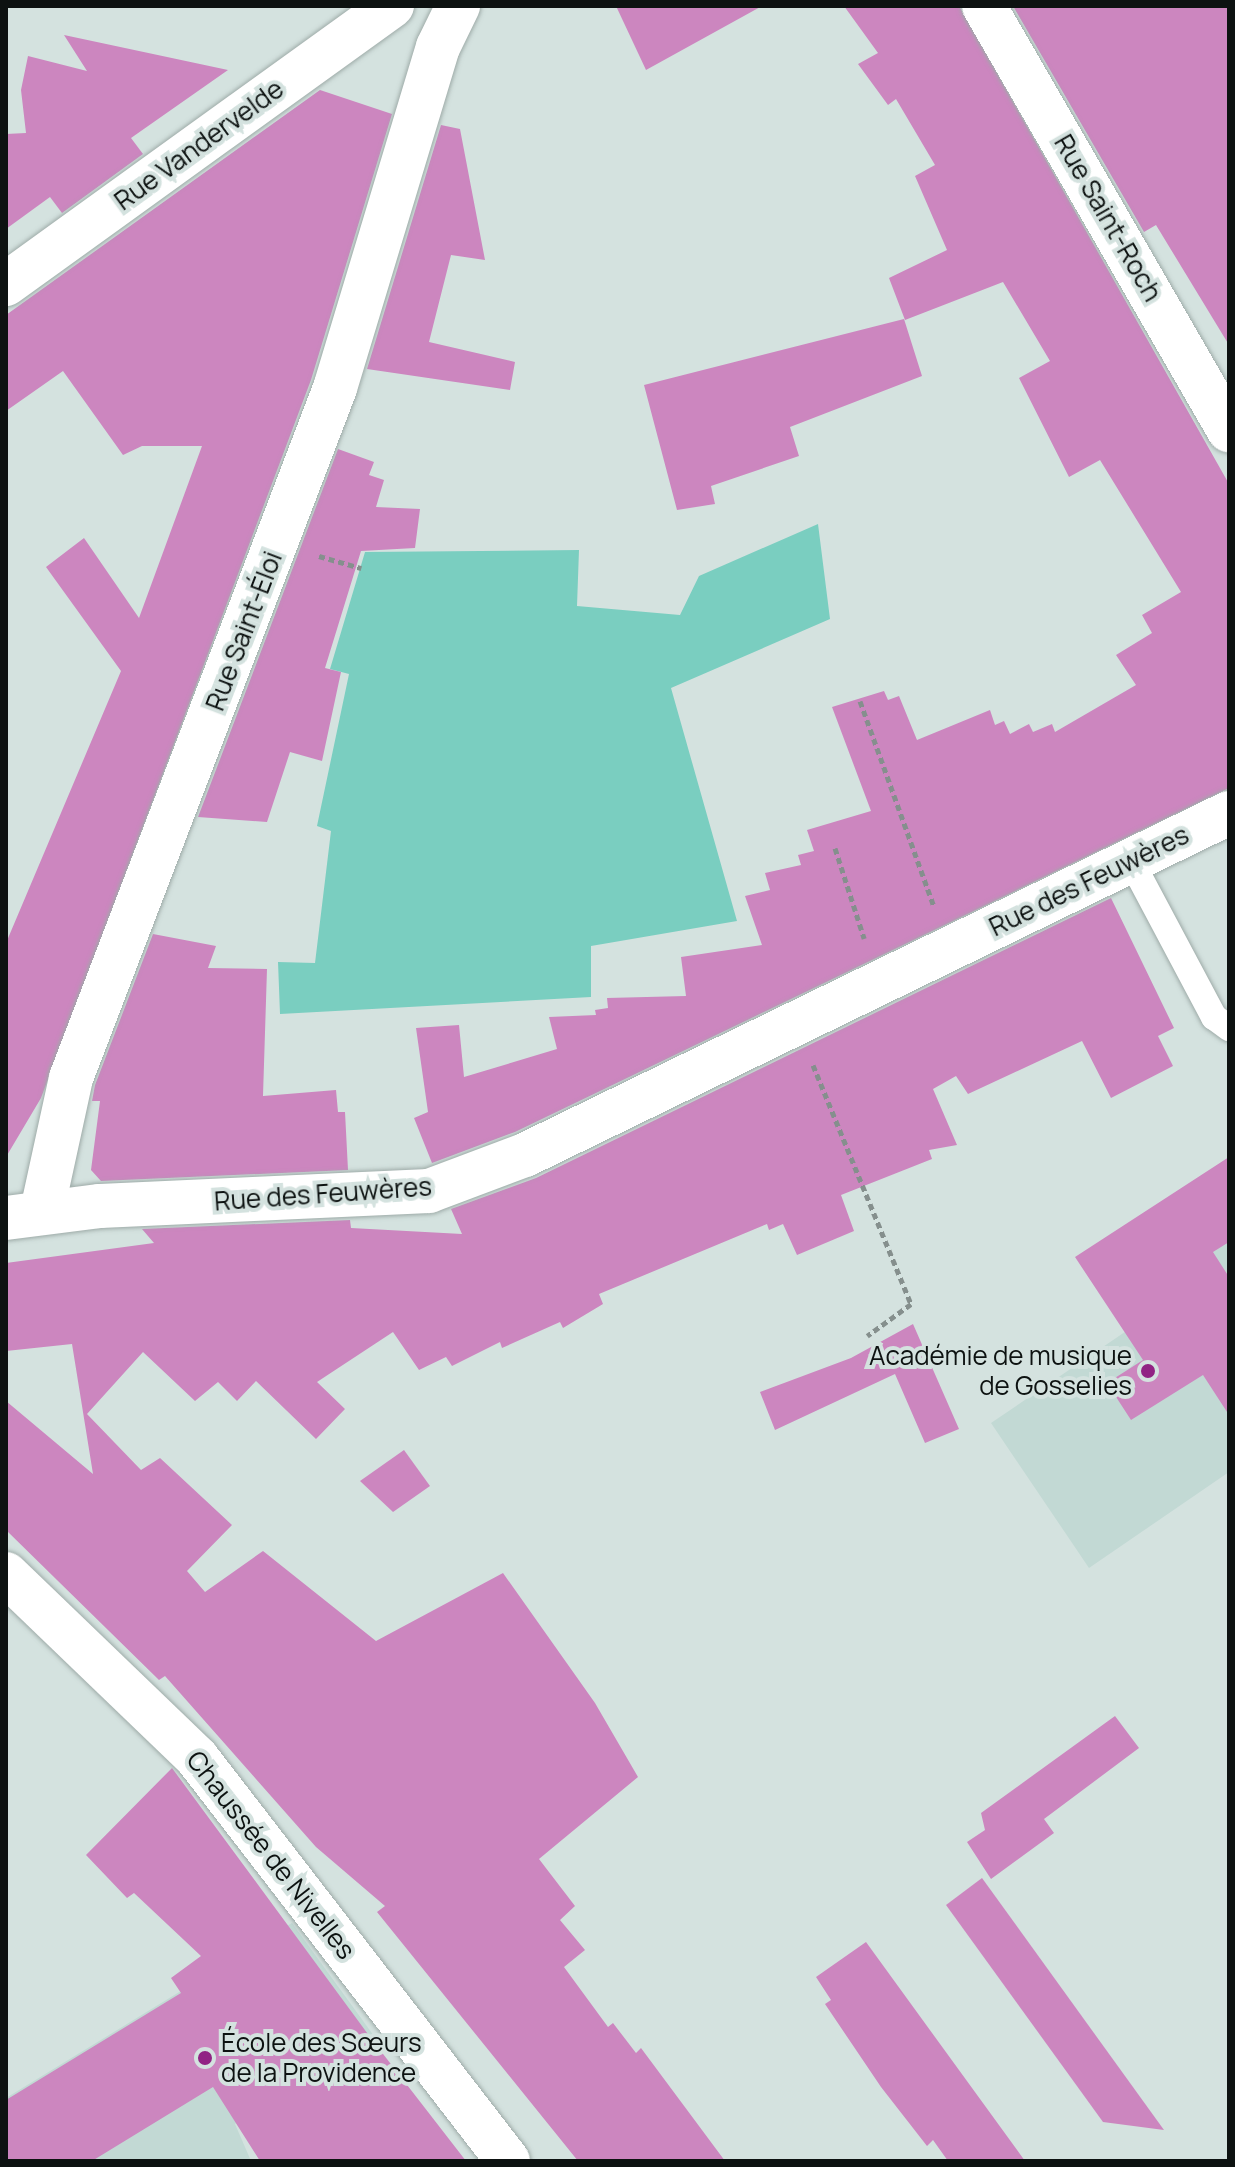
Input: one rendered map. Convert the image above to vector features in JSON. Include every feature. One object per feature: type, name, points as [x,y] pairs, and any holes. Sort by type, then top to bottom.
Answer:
[{"type":"street","name":"Rue Vandervelde","points":[[6,284],[392,6]]},
{"type":"street","points":[[399,6],[426,22],[438,47]]},
{"type":"street","name":"Rue Saint-Éloi","points":[[24,1214],[71,1078],[335,388],[438,47],[458,6]]},
{"type":"street","name":"Rue Saint-Roch","points":[[984,6],[1229,430]]},
{"type":"street","name":"Rue des Feuwères","points":[[24,1214],[429,1191],[525,1155],[1229,813]]},
{"type":"street","name":"Chaussée de Nivelles","points":[[6,1574],[197,1758],[508,2161]]},
{"type":"lane","points":[[1131,861],[1214,1017],[1229,1028]]},
{"type":"path","points":[[860,701],[950,948]]},
{"type":"path","points":[[835,848],[879,983]]},
{"type":"path","points":[[796,1023],[911,1304],[867,1336]]},
{"type":"shaded area","name":"Académie de musique de Gosselies","points":[[1229,1160],[1229,1472],[1089,1568],[991,1423],[1144,1319]]},
{"type":"shaded area","name":"École des Sœurs de la Providence","points":[[292,1923],[374,2036],[235,2124],[251,2161],[6,2161],[6,2098]]},
{"type":"green space","points":[[818,524],[830,619],[671,688],[737,921],[591,946],[591,997],[280,1014],[278,962],[315,963],[331,831],[317,826],[349,674],[330,669],[365,552],[579,550],[577,606],[680,615],[699,576]]},
{"type":"building","points":[[616,6],[762,6],[646,70]]},
{"type":"building","points":[[844,6],[959,6],[1229,484],[1229,788],[515,1132],[432,1163],[414,1118],[428,1112],[416,1028],[459,1025],[464,1077],[557,1049],[549,1017],[596,1015],[595,1010],[608,1008],[607,998],[686,996],[681,957],[762,945],[745,896],[770,890],[765,873],[801,865],[798,855],[814,851],[807,830],[871,811],[832,707],[884,691],[888,700],[899,696],[917,740],[990,710],[995,725],[1004,721],[1010,734],[1029,724],[1033,732],[1052,724],[1055,732],[1136,685],[1116,655],[1152,633],[1142,615],[1181,592],[1100,460],[1069,477],[1019,378],[1050,361],[1003,282],[905,320],[889,278],[947,250],[915,176],[935,165],[896,99],[888,105],[858,64],[878,53]]},
{"type":"building","points":[[1013,6],[1229,6],[1229,345],[1156,225],[1144,232]]},
{"type":"building","points":[[64,35],[228,70],[131,138],[143,154],[62,213],[50,197],[6,229],[6,134],[26,133],[21,90],[28,56],[87,71]]},
{"type":"building","points":[[320,90],[392,114],[311,380],[41,1098],[6,1157],[6,943],[121,671],[46,567],[84,538],[139,618],[202,446],[142,446],[123,455],[63,371],[6,411],[6,315]]},
{"type":"building","points":[[441,125],[460,129],[485,260],[451,255],[429,342],[515,362],[510,390],[367,369]]},
{"type":"building","points":[[904,319],[922,376],[790,427],[799,456],[711,486],[715,504],[677,510],[644,385]]},
{"type":"building","points":[[338,449],[374,462],[369,475],[384,480],[376,507],[420,509],[415,548],[361,551],[325,668],[341,672],[322,761],[290,752],[267,822],[198,817]]},
{"type":"building","points":[[1111,898],[1174,1028],[1158,1036],[1173,1066],[1111,1098],[1082,1041],[968,1094],[956,1076],[933,1089],[957,1145],[929,1150],[932,1159],[841,1195],[854,1231],[797,1255],[783,1224],[769,1230],[767,1224],[599,1294],[603,1304],[563,1328],[560,1322],[502,1348],[500,1342],[452,1366],[446,1357],[419,1370],[393,1332],[317,1382],[345,1409],[316,1439],[256,1381],[237,1401],[218,1382],[195,1401],[143,1352],[87,1414],[141,1470],[160,1458],[232,1525],[187,1571],[205,1592],[263,1551],[376,1641],[503,1573],[595,1703],[638,1777],[539,1859],[575,1906],[560,1920],[585,1950],[564,1967],[608,2027],[613,2023],[636,2053],[641,2048],[725,2161],[578,2161],[377,1912],[385,1906],[316,1847],[165,1676],[159,1680],[6,1530],[6,1401],[93,1474],[72,1344],[6,1351],[6,1263],[154,1243],[142,1229],[350,1220],[351,1228],[462,1234],[451,1209],[536,1178]]},
{"type":"building","points":[[153,934],[216,946],[208,968],[267,969],[263,1096],[336,1090],[338,1112],[345,1112],[348,1170],[101,1181],[91,1170],[100,1101],[92,1101],[95,1085]]},
{"type":"building","points":[[1229,1157],[1229,1242],[1213,1252],[1229,1277],[1229,1415],[1203,1375],[1131,1420],[1107,1383],[1143,1360],[1075,1257]]},
{"type":"building","points":[[913,1324],[959,1429],[925,1443],[895,1374],[775,1430],[760,1392],[851,1358]]},
{"type":"building","points":[[404,1450],[430,1486],[393,1512],[360,1481]]},
{"type":"building","points":[[1115,1716],[1139,1748],[1044,1819],[1054,1833],[991,1879],[967,1842],[985,1830],[981,1813]]},
{"type":"building","points":[[172,1768],[373,2041],[466,2161],[260,2161],[213,2087],[92,2161],[6,2161],[6,2100],[181,1993],[171,1978],[201,1956],[134,1893],[127,1898],[86,1855]]},
{"type":"building","points":[[982,1878],[1164,2130],[1103,2122],[946,1905]]},
{"type":"building","points":[[866,1942],[1025,2161],[948,2161],[933,2140],[927,2146],[881,2087],[825,2004],[831,2000],[816,1977]]},
{"type":"place","name":"Académie de musique de Gosselies","points":[[1148,1371]]},
{"type":"place","name":"École des Sœurs de la Providence","points":[[205,2058]]}]
